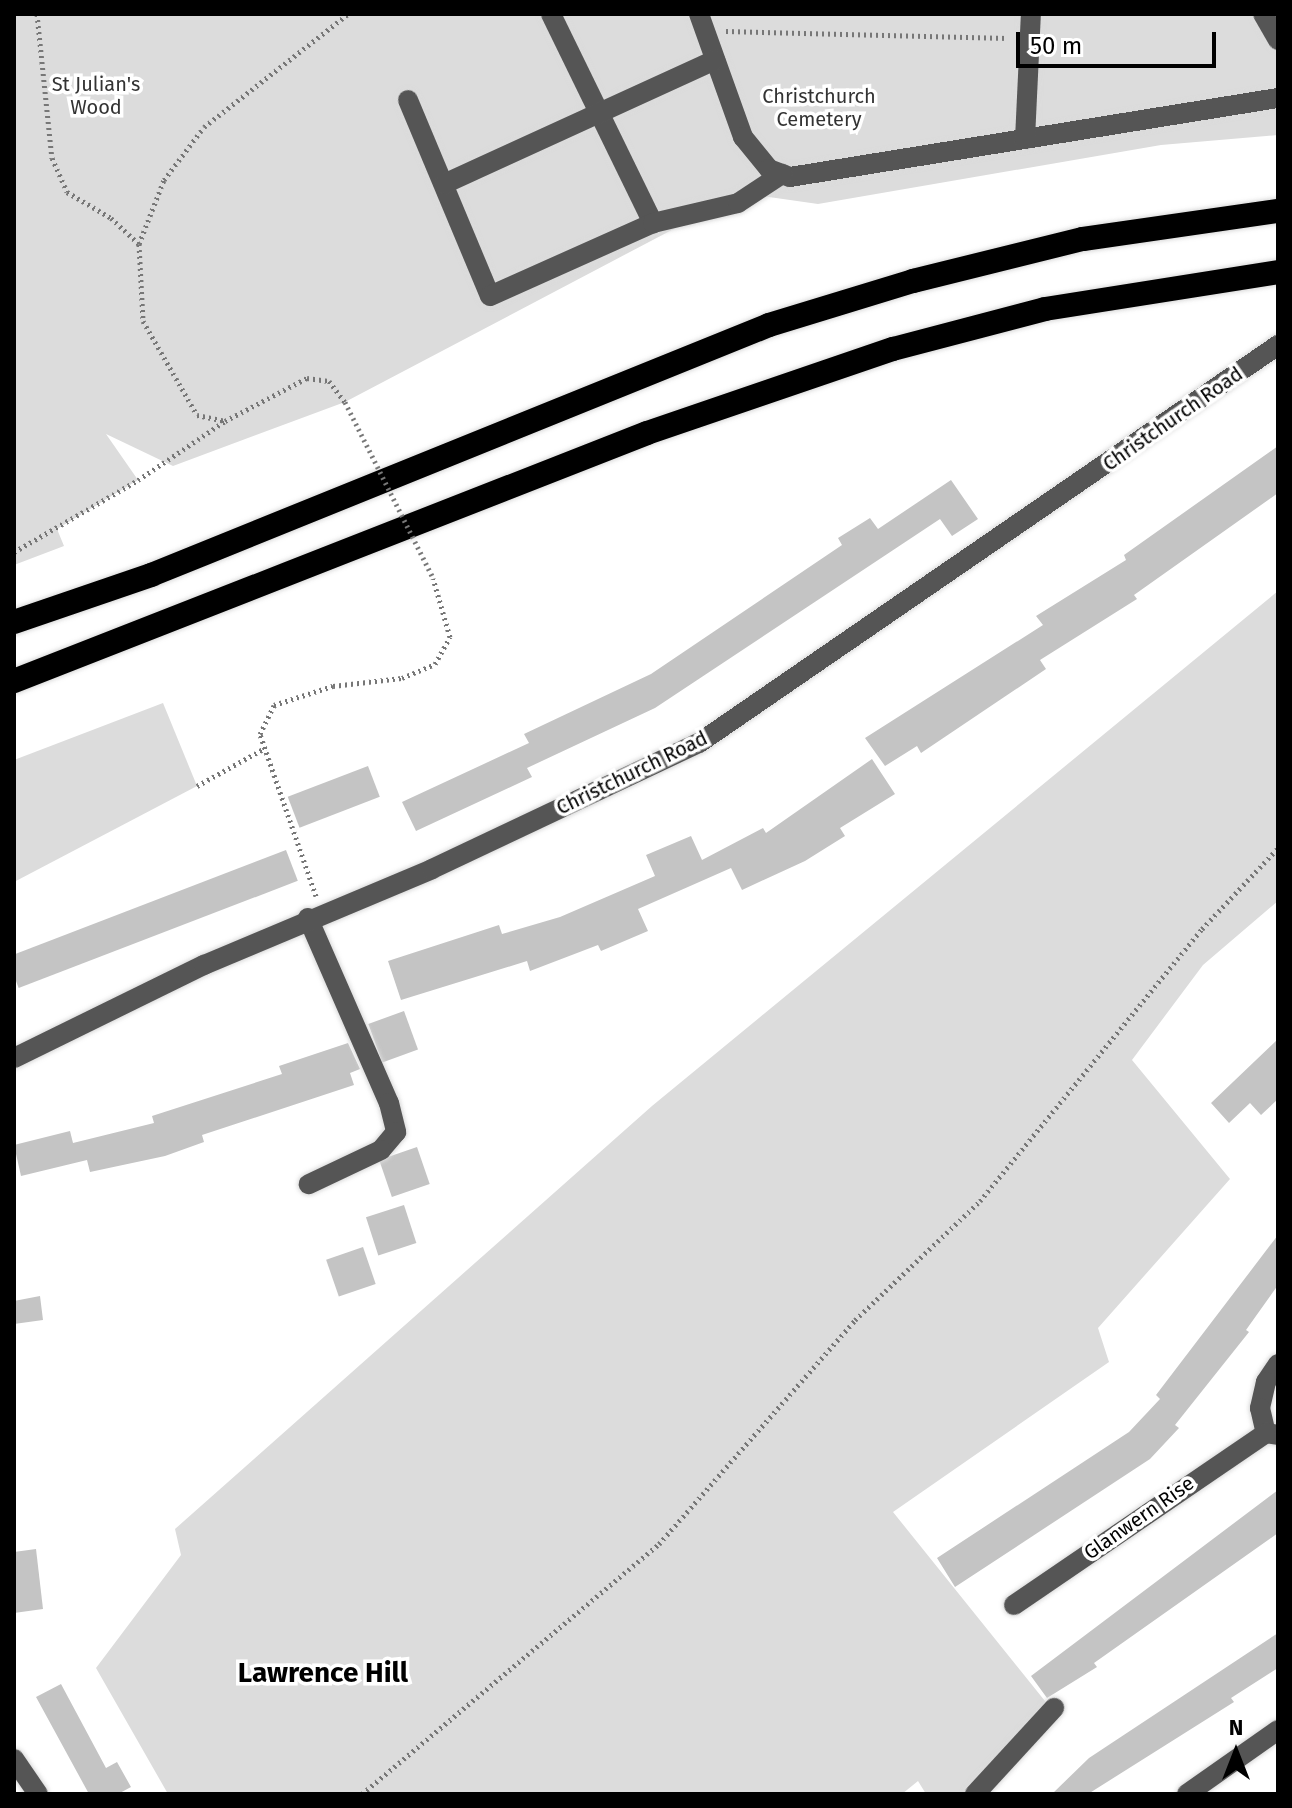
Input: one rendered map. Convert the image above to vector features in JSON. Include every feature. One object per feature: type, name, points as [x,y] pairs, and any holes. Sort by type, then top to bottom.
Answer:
[{"type":"highway","points":[[14,622],[151,575],[769,325],[913,281],[1083,239],[1278,211]]},
{"type":"highway","points":[[14,681],[647,433],[893,349],[1045,309],[1278,272]]},
{"type":"street","points":[[551,14],[596,112],[653,223]]},
{"type":"street","points":[[1025,139],[1031,14]]},
{"type":"street","points":[[1263,14],[1278,40]]},
{"type":"street","points":[[702,22],[743,137],[769,169],[790,177],[1278,98]]},
{"type":"street","points":[[444,184],[715,60]]},
{"type":"street","points":[[408,100],[490,296],[653,223],[738,203],[782,174]]},
{"type":"street","name":"Christchurch Road","points":[[14,1058],[315,914],[432,869],[699,743],[1278,345]]},
{"type":"street","points":[[309,1184],[381,1150],[396,1132],[389,1103],[315,914]]},
{"type":"street","name":"Glanwern Rise","points":[[1014,1605],[1272,1434],[1260,1408],[1266,1382],[1278,1364]]},
{"type":"street","points":[[975,1794],[1054,1708]]},
{"type":"street","points":[[1187,1794],[1278,1730]]},
{"type":"street","points":[[14,1759],[38,1794]]},
{"type":"path","points":[[37,14],[52,158],[62,181],[67,192],[111,218],[139,244]]},
{"type":"path","points":[[225,421],[197,415],[143,321],[139,244],[164,180],[204,127],[348,14]]},
{"type":"path","points":[[702,22],[1029,38]]},
{"type":"path","points":[[14,552],[138,480],[225,421],[307,378],[329,381],[345,402],[433,578],[450,637],[435,664],[402,678],[333,686],[274,705],[260,734],[315,914]]},
{"type":"path","points":[[197,786],[265,748]]},
{"type":"path","points":[[362,1794],[659,1544],[855,1320],[980,1201],[1202,929],[1278,848]]},
{"type":"green space","points":[[14,14],[1278,14],[1278,135],[1161,145],[818,204],[742,193],[345,402],[173,466],[106,434],[138,480],[57,529],[64,546],[14,565]]},
{"type":"green space","points":[[1278,591],[1278,901],[1203,965],[1132,1060],[1230,1179],[1098,1328],[1109,1362],[893,1512],[1053,1711],[977,1794],[926,1794],[918,1781],[902,1794],[168,1794],[96,1668],[181,1555],[175,1529],[652,1106]]},
{"type":"green space","points":[[163,703],[197,786],[14,882],[14,760]]},
{"type":"building","points":[[1278,446],[1278,493],[1134,595],[1137,599],[1040,660],[1046,669],[921,753],[917,746],[885,766],[865,738],[1043,625],[1036,616],[1126,560],[1124,555]]},
{"type":"building","points":[[951,480],[978,519],[952,536],[940,519],[655,708],[527,768],[532,777],[416,831],[402,802],[529,743],[524,734],[651,674],[842,545],[838,538],[870,518],[878,529]]},
{"type":"building","points":[[872,759],[895,794],[840,828],[845,836],[805,861],[742,890],[731,868],[638,909],[648,931],[601,951],[598,945],[530,971],[527,961],[401,1000],[388,961],[499,925],[502,934],[560,917],[655,876],[646,855],[691,836],[702,860],[763,828],[766,833]]},
{"type":"building","points":[[368,766],[380,797],[300,828],[288,797]]},
{"type":"building","points":[[286,850],[298,881],[19,988],[14,976],[14,954]]},
{"type":"building","points":[[404,1011],[418,1050],[382,1063],[368,1024]]},
{"type":"building","points":[[1278,1039],[1278,1099],[1261,1115],[1250,1103],[1229,1123],[1211,1103]]},
{"type":"building","points":[[348,1043],[360,1069],[350,1073],[354,1085],[202,1135],[204,1142],[165,1156],[90,1172],[87,1160],[21,1176],[14,1145],[70,1131],[73,1143],[154,1123],[152,1116],[282,1074],[279,1066]]},
{"type":"building","points":[[417,1147],[430,1184],[392,1197],[379,1160]]},
{"type":"building","points":[[404,1205],[416,1243],[378,1255],[366,1217]]},
{"type":"building","points":[[1278,1235],[1278,1285],[1246,1330],[1249,1332],[1175,1425],[1179,1428],[1150,1459],[955,1587],[937,1558],[1129,1432],[1160,1399],[1156,1395]]},
{"type":"building","points":[[363,1247],[376,1284],[339,1297],[326,1260]]},
{"type":"building","points":[[40,1296],[43,1320],[14,1324],[14,1301]]},
{"type":"building","points":[[1278,1490],[1278,1533],[1094,1663],[1097,1667],[1047,1698],[1031,1676]]},
{"type":"building","points":[[36,1549],[43,1609],[14,1613],[14,1552]]},
{"type":"building","points":[[1278,1633],[1278,1668],[1231,1698],[1234,1702],[1088,1794],[1052,1794],[1089,1758]]},
{"type":"building","points":[[61,1684],[106,1768],[117,1762],[131,1787],[118,1794],[89,1794],[36,1697]]},
{"type":"district","name":"Lawrence Hill","points":[[323,1673]]},
{"type":"park label","name":"St Julian's Wood","points":[[96,96]]},
{"type":"park label","name":"Christchurch Cemetery","points":[[819,108]]}]
